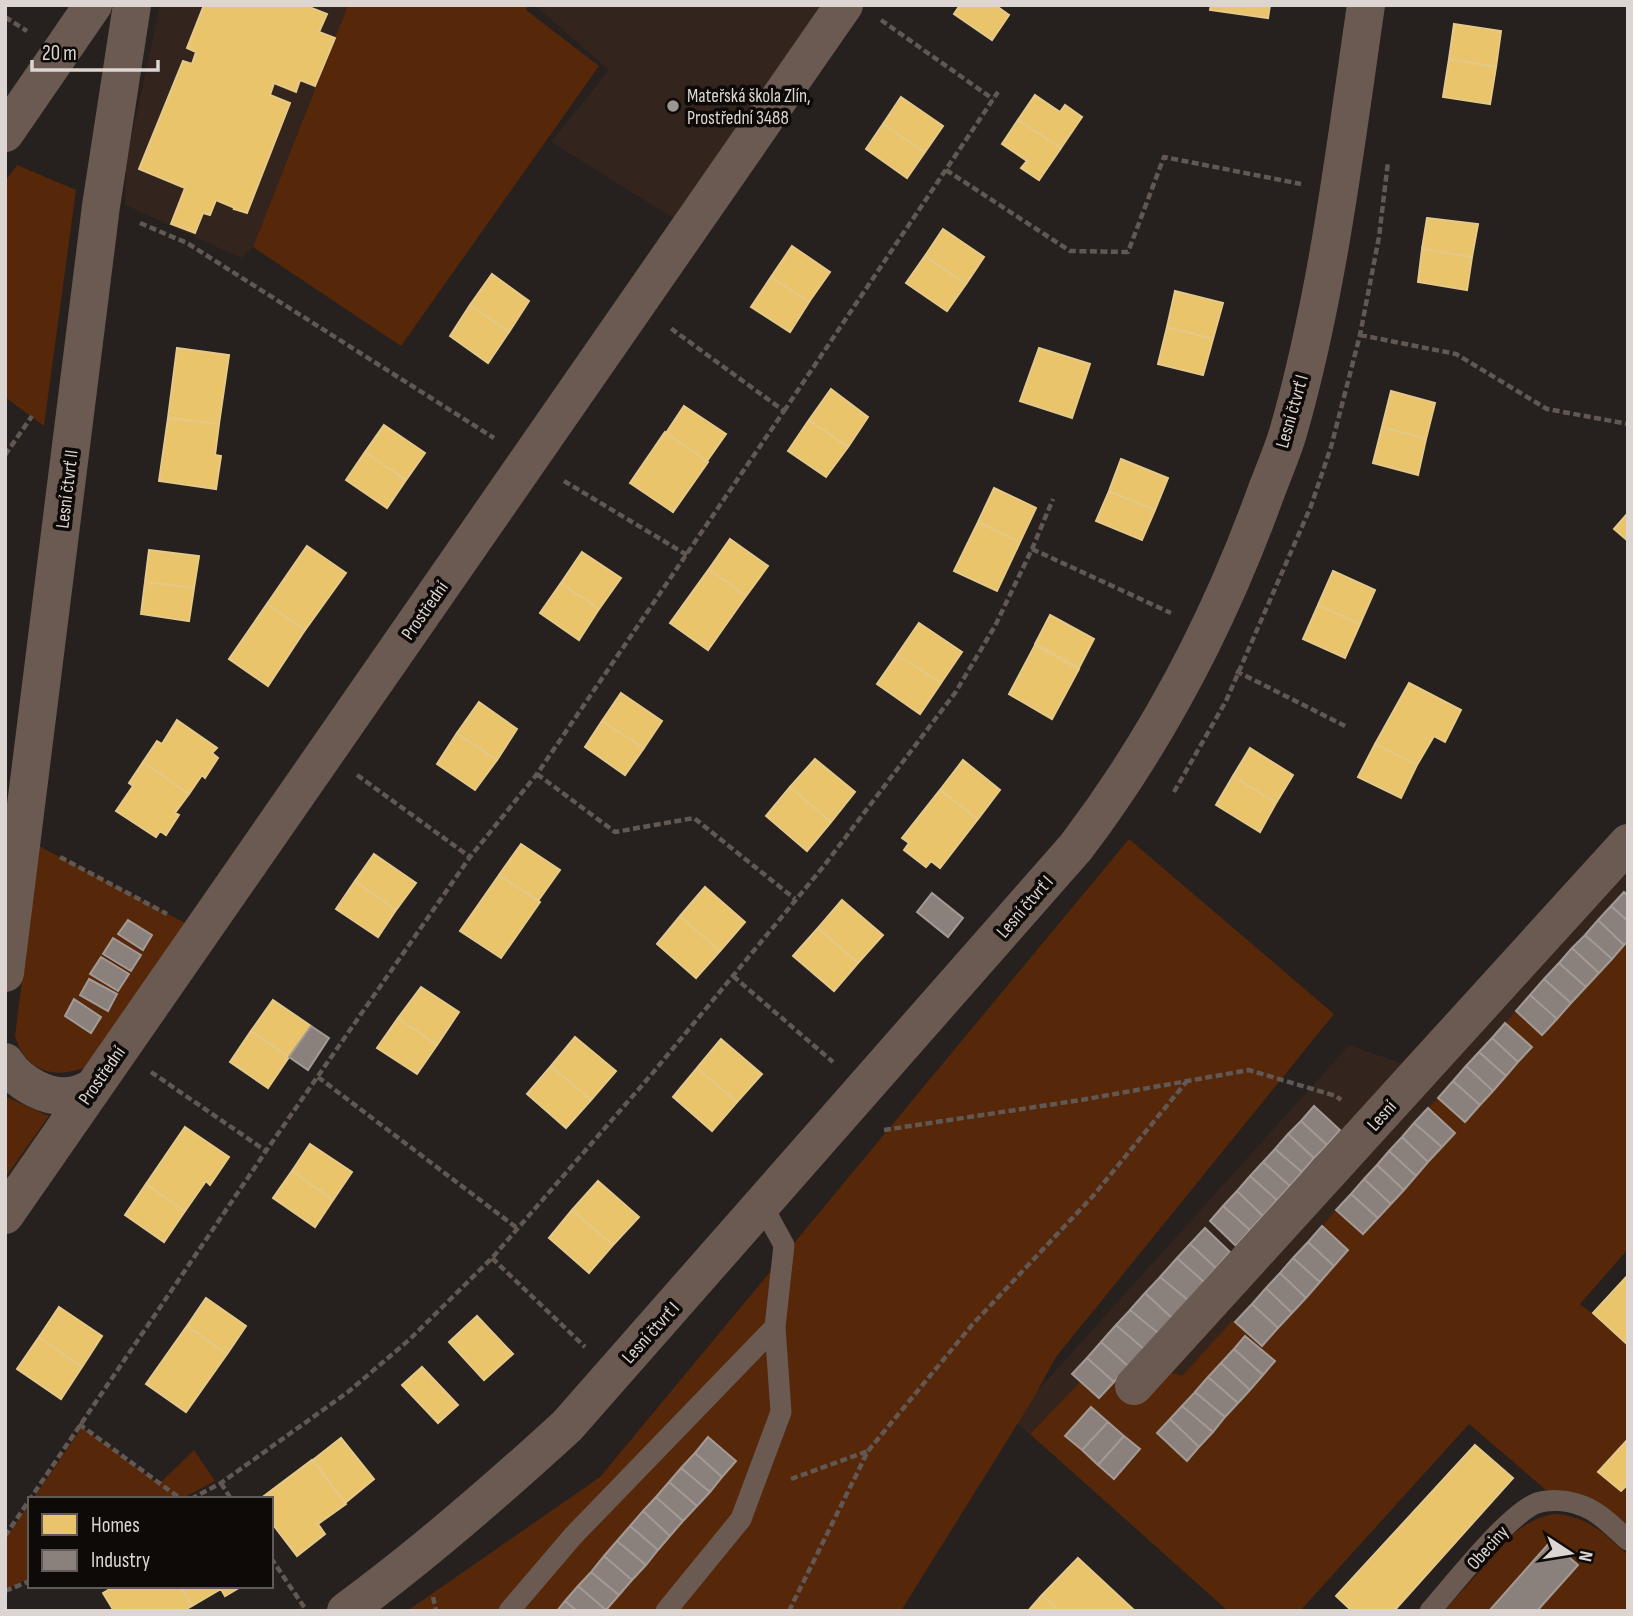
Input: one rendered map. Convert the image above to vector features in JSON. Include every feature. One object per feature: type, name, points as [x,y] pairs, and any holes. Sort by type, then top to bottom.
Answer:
[{"type":"street","points":[[5,133],[93,5]]},
{"type":"street","name":"Lesní čtvrť II","points":[[5,973],[101,206],[132,5]]},
{"type":"street","name":"Lesní čtvrť I","points":[[346,1611],[491,1496],[567,1426],[1076,847],[1104,810],[1163,715],[1189,634],[1231,581],[1287,434],[1315,323],[1366,5]]},
{"type":"street","name":"Prostřední","points":[[5,1215],[637,304],[858,9]]},
{"type":"street","name":"Lesní","points":[[1134,1386],[1628,842]]},
{"type":"street","points":[[5,1062],[20,1080],[59,1096],[75,1095],[91,1089]]},
{"type":"lane","points":[[666,1611],[741,1519],[781,1412],[775,1327],[784,1245],[762,1205]]},
{"type":"lane","points":[[509,1611],[573,1536],[775,1327]]},
{"type":"lane","name":"Obeciny","points":[[1430,1611],[1512,1520],[1537,1503],[1561,1501],[1580,1505],[1602,1517],[1628,1540]]},
{"type":"path","points":[[858,9],[993,99]]},
{"type":"path","points":[[5,17],[33,34]]},
{"type":"path","points":[[31,1497],[265,1151],[470,857],[537,774],[998,92]]},
{"type":"path","points":[[946,170],[1070,251],[1128,252],[1164,157],[1338,192]]},
{"type":"path","points":[[130,219],[187,243],[496,440]]},
{"type":"path","points":[[637,304],[784,411]]},
{"type":"path","points":[[1376,338],[1456,354],[1547,409],[1628,424]]},
{"type":"path","points":[[528,460],[687,555]]},
{"type":"path","points":[[195,1497],[220,1483],[348,1392],[409,1340],[492,1258],[651,1075],[832,856],[956,693],[995,626],[1053,499]]},
{"type":"path","points":[[1032,549],[1189,634],[1345,726]]},
{"type":"path","points":[[354,772],[470,857]]},
{"type":"path","points":[[537,774],[615,832],[694,818],[795,899]]},
{"type":"path","points":[[57,855],[201,931]]},
{"type":"path","points":[[733,976],[864,1089]]},
{"type":"path","points":[[827,1132],[860,1134],[1249,1070],[1336,1096],[1370,1127]]},
{"type":"path","points":[[150,1072],[265,1151]]},
{"type":"path","points":[[318,1077],[517,1228]]},
{"type":"path","points":[[789,1611],[868,1451],[972,1325],[1093,1196],[1187,1081]]},
{"type":"path","points":[[492,1258],[613,1373]]},
{"type":"path","points":[[79,1424],[178,1497]]},
{"type":"path","points":[[750,1494],[868,1451]]},
{"type":"path","points":[[220,1483],[230,1497]]},
{"type":"path","points":[[5,1536],[28,1501]]},
{"type":"path","points":[[273,1562],[306,1611]]},
{"type":"path","points":[[5,1591],[28,1582]]},
{"type":"shaded area","points":[[160,5],[348,5],[253,247],[241,258],[125,205],[126,163]]},
{"type":"shaded area","points":[[348,5],[528,5],[526,10],[599,66],[401,346],[253,247]]},
{"type":"shaded area","name":"Mateřská škola Zlín, Prostřední 3488","points":[[534,5],[836,5],[684,225],[551,142],[609,70]]},
{"type":"shaded area","points":[[17,165],[76,190],[44,426],[5,397],[5,181]]},
{"type":"shaded area","points":[[1628,820],[1628,998],[1150,1540],[1012,1419],[1349,1045],[1401,1063]]},
{"type":"shaded area","points":[[1129,839],[1334,1014],[1056,1357],[1033,1399],[901,1611],[407,1611],[600,1477]]},
{"type":"shaded area","points":[[39,846],[185,923],[86,1067],[63,1073],[42,1070],[33,1065],[15,1036]]},
{"type":"shaded area","points":[[1628,941],[1628,1249],[1580,1304],[1628,1341],[1628,1528],[1594,1500],[1568,1491],[1546,1490],[1469,1424],[1300,1611],[1228,1611],[1030,1434],[1080,1382],[1099,1398],[1134,1360],[1182,1376],[1233,1320],[1262,1346],[1348,1251],[1322,1226],[1336,1210],[1363,1234],[1454,1133],[1428,1108],[1438,1098],[1465,1122],[1532,1047],[1505,1023],[1516,1011],[1542,1035]]},
{"type":"shaded area","points":[[9,1098],[49,1116],[5,1178],[5,1099]]},
{"type":"shaded area","points":[[82,1427],[159,1484],[194,1450],[215,1481],[185,1497],[34,1497]]},
{"type":"shaded area","points":[[28,1506],[28,1579],[5,1590],[5,1539]]},
{"type":"shaded area","points":[[1553,1514],[1585,1522],[1628,1555],[1628,1611],[1444,1611],[1513,1534],[1532,1521]]},
{"type":"building: Homes","points":[[204,5],[304,5],[327,14],[319,32],[335,38],[315,86],[300,80],[296,92],[274,83],[270,95],[290,103],[247,213],[216,200],[210,215],[203,213],[195,233],[171,224],[185,188],[139,169],[183,61],[192,64],[196,52],[187,48]]},
{"type":"building: Homes","points":[[960,5],[995,5],[1009,15],[992,40],[954,14]]},
{"type":"building: Homes","points":[[1211,5],[1270,5],[1268,18],[1210,10]]},
{"type":"building: Homes","points":[[1454,24],[1501,31],[1496,67],[1449,59]]},
{"type":"building: Homes","points":[[1449,59],[1496,67],[1490,104],[1443,97]]},
{"type":"building: Homes","points":[[1035,95],[1060,112],[1065,105],[1082,117],[1061,148],[1018,120]]},
{"type":"building: Homes","points":[[901,97],[943,126],[925,152],[883,124]]},
{"type":"building: Homes","points":[[1018,120],[1061,148],[1039,180],[1021,168],[1027,161],[1002,144]]},
{"type":"building: Homes","points":[[883,124],[925,152],[907,178],[866,149]]},
{"type":"building: Homes","points":[[1427,218],[1478,224],[1472,257],[1422,249]]},
{"type":"building: Homes","points":[[943,229],[984,257],[966,284],[925,256]]},
{"type":"building: Homes","points":[[792,246],[830,272],[809,302],[771,277]]},
{"type":"building: Homes","points":[[1422,249],[1472,257],[1467,290],[1418,282]]},
{"type":"building: Homes","points":[[925,256],[966,284],[947,311],[906,283]]},
{"type":"building: Homes","points":[[492,274],[529,301],[509,332],[470,305]]},
{"type":"building: Homes","points":[[771,277],[809,302],[790,332],[751,307]]},
{"type":"building: Homes","points":[[1175,291],[1223,303],[1213,339],[1167,327]]},
{"type":"building: Homes","points":[[470,305],[509,332],[488,363],[450,336]]},
{"type":"building: Homes","points":[[1167,327],[1213,339],[1203,375],[1158,364]]},
{"type":"building: Homes","points":[[177,348],[229,355],[219,424],[168,418]]},
{"type":"building: Homes","points":[[1039,348],[1090,364],[1072,418],[1020,401]]},
{"type":"building: Homes","points":[[831,389],[868,417],[848,447],[809,420]]},
{"type":"building: Homes","points":[[1391,391],[1435,403],[1426,439],[1382,427]]},
{"type":"building: Homes","points":[[684,406],[726,434],[707,461],[666,433]]},
{"type":"building: Homes","points":[[168,418],[219,424],[215,455],[221,456],[216,489],[159,481]]},
{"type":"building: Homes","points":[[809,420],[848,447],[826,477],[788,451]]},
{"type":"building: Homes","points":[[384,425],[425,453],[406,480],[365,452]]},
{"type":"building: Homes","points":[[1382,427],[1426,439],[1418,475],[1373,463]]},
{"type":"building: Homes","points":[[665,432],[708,462],[673,512],[630,483]]},
{"type":"building: Homes","points":[[365,452],[406,480],[387,508],[346,480]]},
{"type":"building: Homes","points":[[1121,459],[1168,478],[1155,510],[1109,491]]},
{"type":"building: Homes","points":[[994,488],[1036,508],[1020,542],[978,522]]},
{"type":"building: Homes","points":[[1109,491],[1155,510],[1142,540],[1096,521]]},
{"type":"building: Homes","points":[[1628,513],[1628,541],[1614,529]]},
{"type":"building: Homes","points":[[978,522],[1020,542],[997,591],[954,571]]},
{"type":"building: Homes","points":[[730,539],[768,566],[746,596],[709,569]]},
{"type":"building: Homes","points":[[307,546],[346,573],[305,630],[267,604]]},
{"type":"building: Homes","points":[[149,550],[199,556],[194,588],[145,582]]},
{"type":"building: Homes","points":[[582,552],[621,578],[599,609],[561,583]]},
{"type":"building: Homes","points":[[709,569],[746,596],[708,650],[670,623]]},
{"type":"building: Homes","points":[[1333,571],[1375,590],[1360,624],[1318,605]]},
{"type":"building: Homes","points":[[145,582],[194,588],[189,621],[141,614]]},
{"type":"building: Homes","points":[[561,583],[599,609],[579,640],[540,613]]},
{"type":"building: Homes","points":[[267,604],[305,630],[268,686],[229,659]]},
{"type":"building: Homes","points":[[1318,605],[1360,624],[1345,658],[1303,639]]},
{"type":"building: Homes","points":[[1050,615],[1094,639],[1079,668],[1035,644]]},
{"type":"building: Homes","points":[[919,623],[962,652],[941,683],[897,655]]},
{"type":"building: Homes","points":[[1035,645],[1079,669],[1052,719],[1009,694]]},
{"type":"building: Homes","points":[[897,655],[941,683],[920,714],[877,684]]},
{"type":"building: Homes","points":[[1409,683],[1461,710],[1445,742],[1434,736],[1417,765],[1375,744]]},
{"type":"building: Homes","points":[[621,693],[662,721],[644,748],[602,721]]},
{"type":"building: Homes","points":[[479,702],[517,729],[497,760],[457,733]]},
{"type":"building: Homes","points":[[177,720],[217,748],[212,753],[218,758],[205,778],[202,775],[189,794],[143,762],[157,741],[162,744]]},
{"type":"building: Homes","points":[[602,721],[644,748],[625,775],[585,747]]},
{"type":"building: Homes","points":[[457,733],[497,760],[475,790],[437,764]]},
{"type":"building: Homes","points":[[1375,744],[1417,765],[1401,798],[1358,777]]},
{"type":"building: Homes","points":[[1250,748],[1293,775],[1276,803],[1233,776]]},
{"type":"building: Homes","points":[[815,759],[855,792],[831,822],[790,787]]},
{"type":"building: Homes","points":[[963,760],[1000,790],[978,819],[940,790]]},
{"type":"building: Homes","points":[[143,762],[189,794],[175,813],[179,815],[166,835],[160,831],[156,837],[116,811],[133,786],[129,783]]},
{"type":"building: Homes","points":[[1233,776],[1276,803],[1260,832],[1216,805]]},
{"type":"building: Homes","points":[[790,787],[831,822],[807,851],[766,816]]},
{"type":"building: Homes","points":[[940,790],[978,819],[940,868],[931,861],[926,867],[904,850],[909,843],[902,838]]},
{"type":"building: Homes","points":[[521,844],[560,870],[538,901],[499,875]]},
{"type":"building: Homes","points":[[374,854],[416,883],[396,910],[355,881]]},
{"type":"building: Homes","points":[[499,875],[540,902],[501,958],[460,931]]},
{"type":"building: Homes","points":[[355,881],[396,910],[378,937],[336,909]]},
{"type":"building: Homes","points":[[705,887],[745,922],[720,951],[680,916]]},
{"type":"building: Homes","points":[[842,900],[883,935],[858,963],[818,928]]},
{"type":"building: Homes","points":[[680,916],[720,951],[696,978],[657,944]]},
{"type":"building: Homes","points":[[818,928],[858,963],[834,991],[793,956]]},
{"type":"building: Homes","points":[[421,987],[459,1012],[437,1045],[398,1018]]},
{"type":"building: Homes","points":[[273,1000],[311,1026],[289,1057],[251,1031]]},
{"type":"building: Homes","points":[[398,1018],[437,1045],[417,1074],[377,1048]]},
{"type":"building: Homes","points":[[251,1031],[289,1057],[268,1088],[230,1062]]},
{"type":"building: Homes","points":[[575,1037],[616,1071],[591,1100],[551,1066]]},
{"type":"building: Homes","points":[[721,1039],[762,1074],[737,1102],[697,1068]]},
{"type":"building: Homes","points":[[551,1066],[591,1100],[566,1128],[527,1094]]},
{"type":"building: Homes","points":[[697,1068],[737,1102],[712,1131],[673,1097]]},
{"type":"building: Homes","points":[[185,1127],[229,1157],[210,1185],[206,1181],[185,1211],[146,1184]]},
{"type":"building: Homes","points":[[310,1144],[352,1172],[333,1200],[292,1171]]},
{"type":"building: Homes","points":[[292,1171],[333,1200],[315,1227],[273,1198]]},
{"type":"building: Homes","points":[[598,1181],[639,1217],[613,1245],[572,1210]]},
{"type":"building: Homes","points":[[146,1184],[185,1211],[164,1242],[125,1215]]},
{"type":"building: Homes","points":[[572,1210],[613,1245],[589,1273],[549,1238]]},
{"type":"building: Homes","points":[[1628,1275],[1628,1345],[1593,1313]]},
{"type":"building: Homes","points":[[206,1298],[246,1326],[227,1354],[187,1326]]},
{"type":"building: Homes","points":[[59,1307],[102,1336],[82,1367],[39,1337]]},
{"type":"building: Homes","points":[[477,1316],[513,1354],[484,1380],[449,1342]]},
{"type":"building: Homes","points":[[187,1326],[227,1354],[186,1412],[146,1384]]},
{"type":"building: Homes","points":[[39,1337],[82,1367],[61,1399],[17,1369]]},
{"type":"building: Homes","points":[[422,1367],[458,1405],[438,1423],[402,1385]]},
{"type":"building: Homes","points":[[341,1438],[374,1479],[345,1503],[313,1460]]},
{"type":"building: Homes","points":[[1628,1439],[1628,1484],[1621,1491],[1598,1472]]},
{"type":"building: Homes","points":[[1475,1445],[1513,1478],[1394,1611],[1352,1611],[1336,1596]]},
{"type":"building: Homes","points":[[312,1460],[346,1504],[318,1524],[325,1534],[297,1556],[273,1525],[273,1497],[263,1497]]},
{"type":"building: Homes","points":[[1078,1558],[1135,1611],[1059,1611],[1042,1595]]},
{"type":"building: Homes","points":[[112,1588],[181,1588],[192,1606],[183,1611],[114,1611],[103,1593]]},
{"type":"building: Homes","points":[[181,1588],[239,1588],[225,1596],[221,1589],[192,1606]]},
{"type":"building: Homes","points":[[1042,1595],[1059,1611],[1028,1611]]},
{"type":"building: Industry","points":[[1624,892],[1628,896],[1628,921],[1611,906]]},
{"type":"building: Industry","points":[[932,893],[963,918],[948,937],[917,912]]},
{"type":"building: Industry","points":[[1611,906],[1628,921],[1628,941],[1624,945],[1598,920]]},
{"type":"building: Industry","points":[[128,920],[152,935],[143,950],[118,934]]},
{"type":"building: Industry","points":[[1598,920],[1624,945],[1612,959],[1585,935]]},
{"type":"building: Industry","points":[[1585,935],[1612,959],[1599,973],[1572,948]]},
{"type":"building: Industry","points":[[113,938],[141,955],[131,971],[103,954]]},
{"type":"building: Industry","points":[[1572,948],[1599,973],[1586,987],[1559,963]]},
{"type":"building: Industry","points":[[101,957],[129,974],[118,991],[90,974]]},
{"type":"building: Industry","points":[[1559,963],[1586,987],[1571,1003],[1544,979]]},
{"type":"building: Industry","points":[[89,979],[117,994],[108,1011],[80,995]]},
{"type":"building: Industry","points":[[1544,979],[1571,1003],[1557,1019],[1530,995]]},
{"type":"building: Industry","points":[[1530,995],[1557,1019],[1542,1035],[1516,1011]]},
{"type":"building: Industry","points":[[74,999],[101,1017],[91,1033],[65,1016]]},
{"type":"building: Industry","points":[[1505,1023],[1532,1047],[1518,1062],[1492,1038]]},
{"type":"building: Industry","points":[[311,1026],[329,1038],[308,1070],[289,1057]]},
{"type":"building: Industry","points":[[1492,1038],[1518,1062],[1506,1076],[1479,1052]]},
{"type":"building: Industry","points":[[1479,1052],[1506,1076],[1493,1091],[1466,1066]]},
{"type":"building: Industry","points":[[1466,1066],[1493,1091],[1480,1105],[1453,1081]]},
{"type":"building: Industry","points":[[1453,1081],[1480,1105],[1465,1122],[1438,1098]]},
{"type":"building: Industry","points":[[1314,1106],[1340,1130],[1327,1145],[1301,1121]]},
{"type":"building: Industry","points":[[1428,1108],[1455,1133],[1442,1147],[1414,1123]]},
{"type":"building: Industry","points":[[1301,1121],[1327,1145],[1314,1158],[1288,1134]]},
{"type":"building: Industry","points":[[1414,1123],[1442,1147],[1428,1162],[1402,1137]]},
{"type":"building: Industry","points":[[1288,1134],[1314,1158],[1302,1172],[1275,1149]]},
{"type":"building: Industry","points":[[1402,1137],[1428,1162],[1416,1176],[1389,1151]]},
{"type":"building: Industry","points":[[1275,1149],[1302,1172],[1290,1186],[1263,1162]]},
{"type":"building: Industry","points":[[1389,1151],[1416,1176],[1404,1190],[1377,1165]]},
{"type":"building: Industry","points":[[1263,1162],[1290,1186],[1277,1200],[1250,1176]]},
{"type":"building: Industry","points":[[1377,1165],[1404,1190],[1391,1204],[1364,1179]]},
{"type":"building: Industry","points":[[1250,1176],[1277,1200],[1263,1216],[1237,1191]]},
{"type":"building: Industry","points":[[1364,1179],[1391,1204],[1378,1218],[1351,1194]]},
{"type":"building: Industry","points":[[1237,1191],[1263,1216],[1250,1230],[1223,1206]]},
{"type":"building: Industry","points":[[1351,1194],[1378,1218],[1363,1234],[1336,1210]]},
{"type":"building: Industry","points":[[1223,1206],[1250,1230],[1236,1246],[1210,1221]]},
{"type":"building: Industry","points":[[1322,1226],[1348,1250],[1334,1266],[1308,1242]]},
{"type":"building: Industry","points":[[1205,1228],[1230,1252],[1216,1268],[1190,1244]]},
{"type":"building: Industry","points":[[1308,1242],[1334,1266],[1320,1282],[1293,1258]]},
{"type":"building: Industry","points":[[1190,1244],[1216,1268],[1204,1282],[1177,1258]]},
{"type":"building: Industry","points":[[1177,1258],[1204,1282],[1188,1300],[1160,1277]]},
{"type":"building: Industry","points":[[1293,1258],[1320,1282],[1306,1298],[1280,1273]]},
{"type":"building: Industry","points":[[1280,1273],[1306,1298],[1292,1313],[1266,1288]]},
{"type":"building: Industry","points":[[1160,1277],[1188,1300],[1172,1318],[1145,1293]]},
{"type":"building: Industry","points":[[1266,1288],[1292,1313],[1278,1328],[1252,1304]]},
{"type":"building: Industry","points":[[1145,1293],[1172,1318],[1158,1333],[1130,1310]]},
{"type":"building: Industry","points":[[1252,1304],[1278,1328],[1262,1346],[1235,1322]]},
{"type":"building: Industry","points":[[1130,1310],[1158,1333],[1144,1349],[1116,1325]]},
{"type":"building: Industry","points":[[1116,1325],[1144,1349],[1128,1366],[1101,1342]]},
{"type":"building: Industry","points":[[1245,1336],[1275,1361],[1263,1375],[1234,1349]]},
{"type":"building: Industry","points":[[1101,1342],[1128,1366],[1114,1382],[1087,1358]]},
{"type":"building: Industry","points":[[1234,1349],[1263,1375],[1250,1390],[1221,1363]]},
{"type":"building: Industry","points":[[1087,1358],[1114,1382],[1099,1398],[1072,1374]]},
{"type":"building: Industry","points":[[1221,1363],[1250,1390],[1238,1403],[1208,1377]]},
{"type":"building: Industry","points":[[1208,1377],[1238,1403],[1225,1417],[1195,1392]]},
{"type":"building: Industry","points":[[1195,1392],[1225,1417],[1213,1432],[1182,1406]]},
{"type":"building: Industry","points":[[1182,1406],[1213,1432],[1199,1447],[1170,1419]]},
{"type":"building: Industry","points":[[1091,1407],[1108,1422],[1082,1450],[1065,1436]]},
{"type":"building: Industry","points":[[1170,1419],[1199,1447],[1187,1461],[1157,1433]]},
{"type":"building: Industry","points":[[1108,1422],[1124,1436],[1098,1465],[1082,1450]]},
{"type":"building: Industry","points":[[1124,1436],[1140,1449],[1114,1479],[1098,1465]]},
{"type":"building: Industry","points":[[708,1437],[736,1461],[722,1477],[695,1453]]},
{"type":"building: Industry","points":[[695,1453],[722,1477],[710,1492],[681,1468]]},
{"type":"building: Industry","points":[[681,1468],[710,1492],[697,1506],[669,1482]]},
{"type":"building: Industry","points":[[669,1482],[697,1506],[683,1521],[656,1497]]},
{"type":"building: Industry","points":[[656,1497],[683,1521],[670,1536],[643,1511]]},
{"type":"building: Industry","points":[[643,1511],[670,1536],[658,1550],[630,1526]]},
{"type":"building: Industry","points":[[630,1526],[658,1550],[646,1565],[617,1541]]},
{"type":"building: Industry","points":[[617,1541],[646,1565],[632,1580],[604,1556]]},
{"type":"building: Industry","points":[[1551,1541],[1578,1565],[1537,1611],[1489,1611]]},
{"type":"building: Industry","points":[[604,1556],[632,1580],[619,1595],[591,1572]]},
{"type":"building: Industry","points":[[591,1572],[619,1595],[606,1610],[578,1586]]},
{"type":"building: Industry","points":[[578,1586],[606,1610],[577,1611],[565,1601]]},
{"type":"building: Industry","points":[[565,1601],[577,1611],[557,1611]]},
{"type":"place","name":"Mateřská škola Zlín, Prostřední 3488","points":[[673,106]]}]
